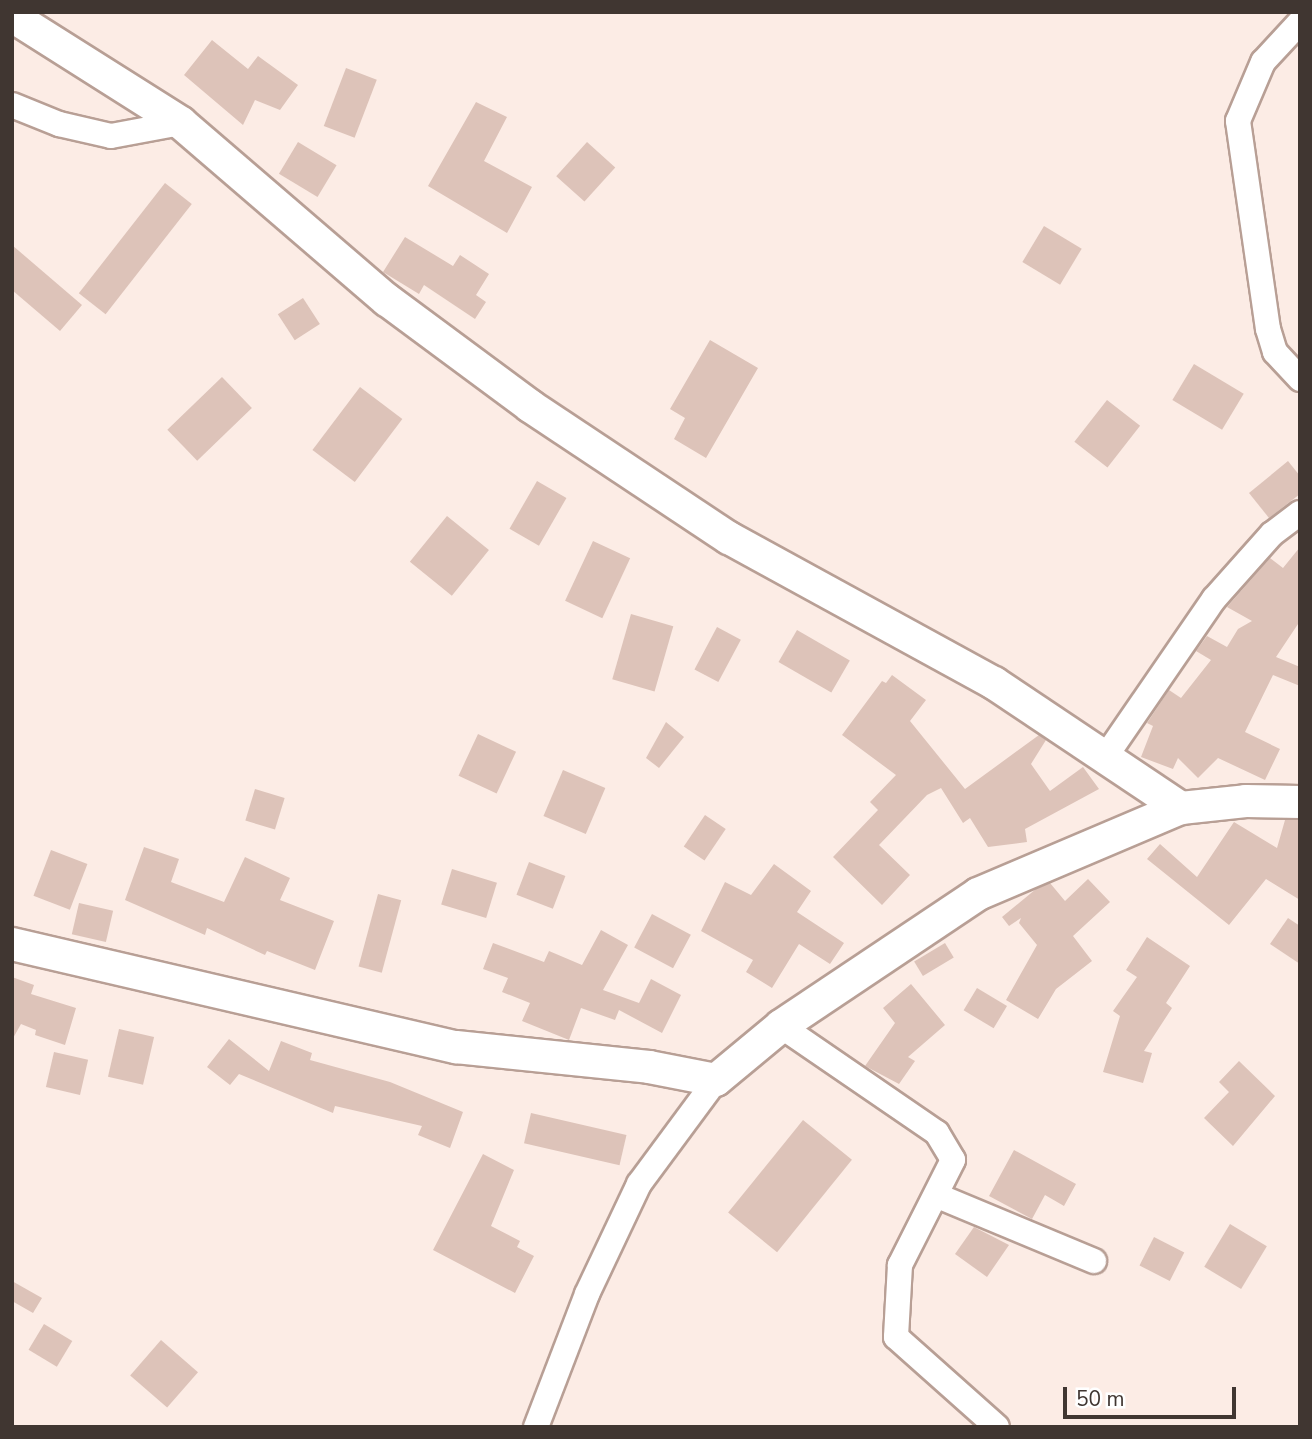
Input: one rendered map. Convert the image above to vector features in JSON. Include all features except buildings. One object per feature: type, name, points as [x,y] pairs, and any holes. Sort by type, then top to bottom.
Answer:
[{"type":"street","points":[[12,16],[181,123],[387,300],[530,406],[729,538],[994,683],[1181,808]]},
{"type":"street","points":[[1300,22],[1263,62],[1238,121],[1268,329],[1276,352],[1300,379]]},
{"type":"street","points":[[12,106],[59,124],[111,136],[181,123]]},
{"type":"street","points":[[1106,756],[1214,599],[1272,534],[1300,513]]},
{"type":"street","points":[[536,1427],[587,1294],[639,1185],[716,1080],[781,1026],[978,894],[1181,808],[1246,801],[1300,802]]},
{"type":"street","points":[[12,944],[456,1047],[649,1067],[716,1080]]},
{"type":"street","points":[[781,1026],[937,1133],[953,1160],[938,1196],[900,1265],[896,1338],[997,1427]]},
{"type":"street","points":[[938,1196],[1094,1261]]}]
